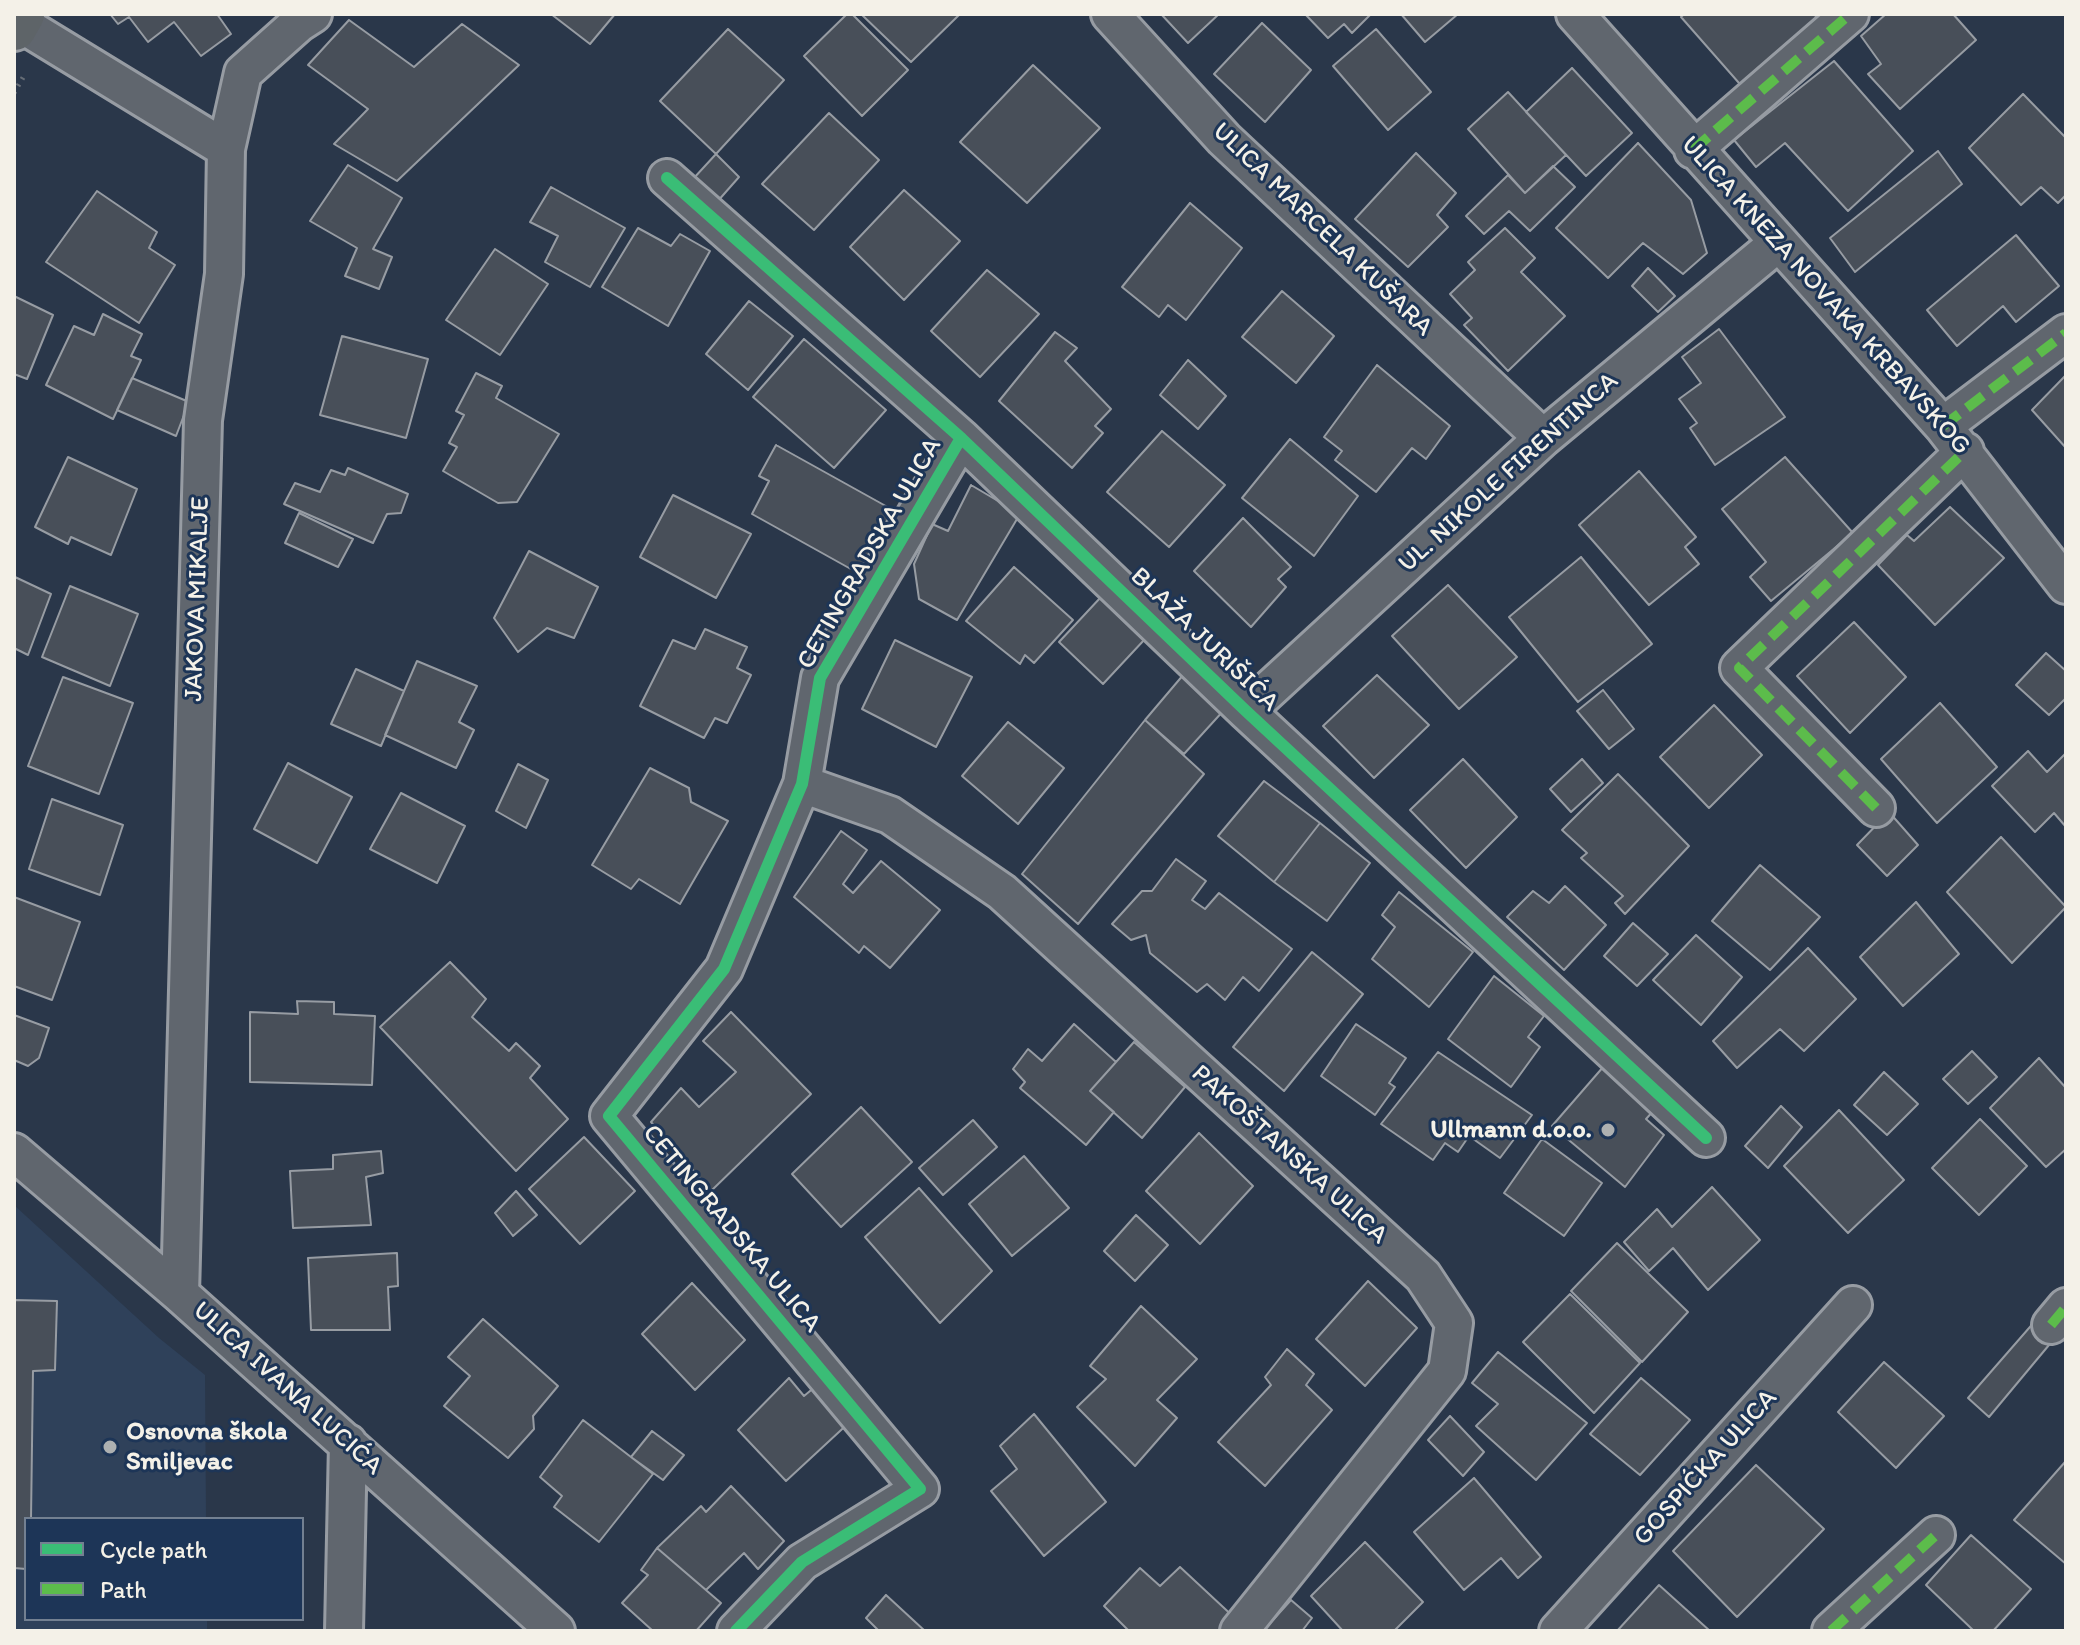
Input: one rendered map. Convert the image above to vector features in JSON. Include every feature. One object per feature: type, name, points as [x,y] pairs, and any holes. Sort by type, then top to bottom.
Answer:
[{"type":"street","points":[[18,21],[226,149],[243,73],[313,14]]},
{"type":"street","name":"ULICA MARCELA KUŠARA","points":[[1110,14],[1224,139],[1543,438]]},
{"type":"street","name":"ULICA KNEZA NOVAKA KRBAVSKOG","points":[[1575,14],[1693,150],[1954,438],[2066,585]]},
{"type":"street","points":[[1693,150],[1850,14]]},
{"type":"street","name":"JAKOVA MIKALJE","points":[[180,1294],[203,420],[224,274],[226,149]]},
{"type":"street","name":"BLAŽA JURIŠIĆA","points":[[667,178],[961,438],[1246,711],[1706,1138]]},
{"type":"street","name":"UL. NIKOLE FIRENTINCA","points":[[1246,711],[1543,438],[1778,243]]},
{"type":"street","points":[[1876,808],[1739,668],[1954,438],[2066,333]]},
{"type":"street","name":"CETINGRADSKA ULICA","points":[[736,1631],[802,1562],[920,1489],[609,1116],[724,969],[802,784],[820,678],[961,438]]},
{"type":"street","name":"PAKOŠTANSKA ULICA","points":[[802,784],[890,815],[1002,892],[1423,1276],[1454,1323],[1447,1371],[1239,1631]]},
{"type":"street","name":"ULICA IVANA LUCIĆA","points":[[14,1152],[180,1294],[556,1631]]},
{"type":"street","name":"GOSPIĆKA ULICA","points":[[1558,1631],[1853,1305]]},
{"type":"street","points":[[344,1631],[348,1443]]},
{"type":"street","points":[[1831,1631],[1936,1535]]},
{"type":"shaded area","name":"Osnovna škola Smiljevac","points":[[14,1205],[159,1338],[205,1375],[206,1517],[24,1517],[24,1621],[207,1621],[207,1631],[14,1631]]},
{"type":"building","points":[[110,14],[217,14],[231,34],[201,56],[174,22],[148,42],[129,17],[118,24]]},
{"type":"building","points":[[551,14],[615,14],[590,44]]},
{"type":"building","points":[[847,14],[852,14],[908,70],[862,116],[804,56]]},
{"type":"building","points":[[861,14],[958,14],[959,15],[911,62]]},
{"type":"building","points":[[1161,14],[1219,14],[1188,43]]},
{"type":"building","points":[[1305,14],[1371,14],[1352,33],[1344,24],[1328,38]]},
{"type":"building","points":[[1401,14],[1458,14],[1425,42]]},
{"type":"building","points":[[1684,14],[1814,14],[1821,22],[1746,91],[1681,17]]},
{"type":"building","points":[[1886,14],[1953,14],[1976,40],[1900,109],[1868,74],[1881,64],[1861,36]]},
{"type":"building","points":[[349,20],[414,67],[462,24],[519,65],[397,181],[334,144],[368,109],[308,65]]},
{"type":"building","points":[[1262,23],[1311,70],[1265,122],[1214,74]]},
{"type":"building","points":[[728,29],[784,80],[716,154],[660,101]]},
{"type":"building","points":[[1376,29],[1431,92],[1388,130],[1333,66]]},
{"type":"building","points":[[1834,61],[1913,151],[1848,211],[1785,143],[1756,167],[1734,140]]},
{"type":"building","points":[[1033,65],[1100,128],[1027,203],[960,142]]},
{"type":"building","points":[[1572,68],[1632,133],[1586,176],[1526,112]]},
{"type":"building","points":[[1508,92],[1566,155],[1525,193],[1468,129]]},
{"type":"building","points":[[2023,94],[2066,138],[2066,195],[2058,203],[2041,187],[2021,205],[1969,148]]},
{"type":"building","points":[[829,113],[879,160],[814,230],[762,184]]},
{"type":"building","points":[[1638,143],[1691,200],[1707,253],[1683,274],[1643,243],[1608,278],[1556,228]]},
{"type":"building","points":[[1938,151],[1962,184],[1855,272],[1830,238]]},
{"type":"building","points":[[1416,153],[1456,193],[1437,215],[1448,227],[1408,267],[1355,219]]},
{"type":"building","points":[[716,154],[739,177],[717,202],[693,179]]},
{"type":"building","points":[[348,165],[402,198],[373,249],[392,257],[379,289],[345,276],[357,248],[310,221]]},
{"type":"building","points":[[1553,166],[1575,187],[1530,231],[1509,211],[1484,234],[1466,216],[1508,175],[1525,193]]},
{"type":"building","points":[[551,187],[625,228],[590,287],[545,262],[558,236],[530,222]]},
{"type":"building","points":[[904,190],[960,241],[904,300],[850,247]]},
{"type":"building","points":[[97,191],[157,232],[149,248],[175,265],[139,323],[46,262]]},
{"type":"building","points":[[1190,203],[1242,248],[1186,320],[1168,305],[1159,317],[1122,287]]},
{"type":"building","points":[[638,228],[671,246],[680,234],[710,251],[668,326],[602,287]]},
{"type":"building","points":[[1505,228],[1535,258],[1521,272],[1565,316],[1508,371],[1464,325],[1472,318],[1450,294],[1475,270],[1468,262]]},
{"type":"building","points":[[2016,235],[2059,286],[2016,322],[2003,306],[1957,346],[1927,310]]},
{"type":"building","points":[[495,249],[548,284],[500,355],[446,320]]},
{"type":"building","points":[[1648,268],[1675,296],[1658,312],[1632,286]]},
{"type":"building","points":[[987,270],[1039,314],[980,377],[931,331]]},
{"type":"building","points":[[1282,291],[1334,336],[1296,383],[1242,337]]},
{"type":"building","points":[[14,296],[53,315],[27,379],[14,374]]},
{"type":"building","points":[[749,301],[793,336],[748,390],[706,354]]},
{"type":"building","points":[[103,314],[142,334],[131,356],[141,360],[113,419],[46,385],[74,326],[94,335]]},
{"type":"building","points":[[1719,329],[1785,417],[1715,465],[1690,428],[1697,423],[1679,399],[1701,383],[1682,357]]},
{"type":"building","points":[[1055,332],[1077,348],[1065,361],[1111,409],[1095,426],[1103,433],[1072,468],[999,401]]},
{"type":"building","points":[[342,336],[428,359],[406,438],[320,415]]},
{"type":"building","points":[[804,339],[886,410],[834,468],[753,397]]},
{"type":"building","points":[[1188,360],[1226,396],[1198,429],[1160,395]]},
{"type":"building","points":[[1377,365],[1450,426],[1426,459],[1412,448],[1376,492],[1335,460],[1342,451],[1324,437]]},
{"type":"building","points":[[476,373],[502,386],[496,398],[559,434],[517,502],[498,503],[443,471],[457,447],[449,443],[464,415],[456,411]]},
{"type":"building","points":[[2066,375],[2066,448],[2032,410]]},
{"type":"building","points":[[132,378],[189,402],[176,436],[117,410]]},
{"type":"building","points":[[1162,431],[1225,485],[1169,547],[1107,492]]},
{"type":"building","points":[[1290,439],[1358,496],[1314,556],[1242,498]]},
{"type":"building","points":[[776,445],[893,510],[858,573],[752,514],[769,481],[759,476]]},
{"type":"building","points":[[68,457],[137,489],[111,555],[71,537],[68,544],[35,527]]},
{"type":"building","points":[[1785,457],[1853,533],[1771,601],[1750,577],[1766,562],[1722,509]]},
{"type":"building","points":[[348,468],[408,494],[401,513],[387,514],[373,543],[284,504],[295,483],[320,492],[331,470],[345,475]]},
{"type":"building","points":[[1639,471],[1696,537],[1685,547],[1699,564],[1649,605],[1579,525]]},
{"type":"building","points":[[971,485],[1020,514],[957,620],[919,599],[914,564],[932,524],[948,531]]},
{"type":"building","points":[[673,495],[751,534],[716,598],[640,557]]},
{"type":"building","points":[[1950,507],[2004,558],[1935,625],[1878,565],[1907,535],[1914,541]]},
{"type":"building","points":[[299,513],[353,539],[338,567],[285,543]]},
{"type":"building","points":[[1243,518],[1291,567],[1278,579],[1286,587],[1251,627],[1194,571]]},
{"type":"building","points":[[529,551],[598,587],[574,638],[547,628],[518,652],[494,618]]},
{"type":"building","points":[[1581,557],[1652,644],[1578,702],[1509,617]]},
{"type":"building","points":[[1014,567],[1073,620],[1034,663],[1025,655],[1020,664],[966,621]]},
{"type":"building","points":[[15,577],[51,594],[28,655],[14,648]]},
{"type":"building","points":[[1448,585],[1517,657],[1459,709],[1392,636]]},
{"type":"building","points":[[70,586],[138,614],[110,686],[42,657]]},
{"type":"building","points":[[1101,597],[1145,639],[1103,684],[1059,642]]},
{"type":"building","points":[[1854,622],[1906,677],[1850,733],[1797,676]]},
{"type":"building","points":[[705,629],[747,647],[737,668],[751,675],[727,723],[715,718],[704,738],[640,706],[673,640],[695,649]]},
{"type":"building","points":[[895,640],[972,677],[936,747],[862,709]]},
{"type":"building","points":[[2046,653],[2066,671],[2066,698],[2049,715],[2016,685]]},
{"type":"building","points":[[417,661],[477,686],[459,722],[474,730],[456,768],[385,735]]},
{"type":"building","points":[[356,669],[404,691],[381,746],[331,724]]},
{"type":"building","points":[[1184,674],[1225,709],[1184,754],[1145,720]]},
{"type":"building","points":[[1377,675],[1429,725],[1374,778],[1323,726]]},
{"type":"building","points":[[63,677],[133,703],[99,794],[28,766]]},
{"type":"building","points":[[1603,690],[1634,729],[1609,749],[1577,711]]},
{"type":"building","points":[[1940,703],[1997,767],[1937,823],[1881,759]]},
{"type":"building","points":[[1714,705],[1762,755],[1709,808],[1660,757]]},
{"type":"building","points":[[1145,720],[1204,774],[1078,924],[1022,874]]},
{"type":"building","points":[[1008,722],[1064,768],[1018,824],[962,776]]},
{"type":"building","points":[[2028,751],[2047,772],[2066,753],[2066,827],[2054,813],[2035,832],[1992,786]]},
{"type":"building","points":[[1463,759],[1517,817],[1466,868],[1410,810]]},
{"type":"building","points":[[1582,759],[1603,783],[1571,812],[1550,789]]},
{"type":"building","points":[[288,763],[352,797],[317,863],[254,829]]},
{"type":"building","points":[[518,764],[548,780],[526,828],[496,811]]},
{"type":"building","points":[[650,768],[689,788],[691,802],[728,821],[680,904],[639,879],[631,889],[592,865]]},
{"type":"building","points":[[1618,774],[1689,846],[1625,914],[1615,903],[1623,896],[1581,858],[1587,853],[1562,830]]},
{"type":"building","points":[[1264,781],[1320,823],[1274,882],[1218,836]]},
{"type":"building","points":[[401,793],[465,826],[437,883],[370,849]]},
{"type":"building","points":[[52,799],[123,825],[100,895],[29,869]]},
{"type":"building","points":[[1889,812],[1918,845],[1887,876],[1857,845]]},
{"type":"building","points":[[1320,823],[1370,863],[1327,921],[1274,882]]},
{"type":"building","points":[[841,831],[867,850],[843,884],[853,893],[881,861],[940,910],[890,968],[864,946],[859,953],[794,897]]},
{"type":"building","points":[[2001,837],[2066,907],[2012,963],[1947,892]]},
{"type":"building","points":[[1176,859],[1206,881],[1192,900],[1205,909],[1219,893],[1292,949],[1259,991],[1243,977],[1225,1000],[1207,984],[1197,992],[1150,953],[1146,935],[1131,940],[1112,924],[1142,891],[1152,891]]},
{"type":"building","points":[[1760,865],[1820,917],[1770,970],[1712,921]]},
{"type":"building","points":[[1565,886],[1606,925],[1564,970],[1507,917],[1533,891],[1549,903]]},
{"type":"building","points":[[1399,892],[1473,952],[1429,1007],[1372,959],[1395,927],[1382,915]]},
{"type":"building","points":[[14,897],[80,922],[52,1000],[14,986]]},
{"type":"building","points":[[1916,902],[1959,954],[1903,1006],[1860,957]]},
{"type":"building","points":[[1633,923],[1668,954],[1637,986],[1604,956]]},
{"type":"building","points":[[1696,935],[1742,977],[1701,1025],[1653,980]]},
{"type":"building","points":[[1808,948],[1856,999],[1804,1051],[1780,1029],[1737,1068],[1713,1041]]},
{"type":"building","points":[[1312,952],[1363,994],[1284,1091],[1233,1047]]},
{"type":"building","points":[[450,962],[486,999],[472,1017],[509,1051],[516,1043],[540,1066],[530,1078],[568,1119],[516,1171],[380,1027]]},
{"type":"building","points":[[1494,976],[1544,1016],[1528,1037],[1540,1047],[1511,1087],[1448,1039]]},
{"type":"building","points":[[297,1001],[334,1002],[334,1014],[375,1016],[372,1085],[250,1082],[250,1012],[298,1014]]},
{"type":"building","points":[[731,1012],[811,1094],[711,1191],[651,1122],[681,1088],[699,1107],[736,1072],[703,1041]]},
{"type":"building","points":[[14,1015],[49,1028],[39,1058],[28,1066],[14,1060]]},
{"type":"building","points":[[1074,1024],[1116,1062],[1090,1091],[1114,1112],[1086,1145],[1020,1088],[1025,1082],[1013,1069],[1028,1049],[1042,1061]]},
{"type":"building","points":[[1356,1024],[1406,1058],[1389,1083],[1395,1087],[1375,1115],[1321,1076]]},
{"type":"building","points":[[1134,1042],[1185,1087],[1142,1138],[1090,1091]]},
{"type":"building","points":[[1972,1051],[1997,1077],[1968,1104],[1943,1079]]},
{"type":"building","points":[[1438,1052],[1532,1115],[1500,1158],[1469,1136],[1458,1152],[1445,1143],[1433,1160],[1381,1124]]},
{"type":"building","points":[[2039,1058],[2066,1088],[2066,1149],[2046,1167],[1990,1108]]},
{"type":"building","name":"Ullmann d.o.o.","points":[[1604,1066],[1656,1108],[1646,1119],[1664,1135],[1625,1187],[1552,1126]]},
{"type":"building","points":[[1884,1072],[1918,1104],[1887,1135],[1854,1105]]},
{"type":"building","points":[[1781,1106],[1802,1127],[1768,1168],[1745,1146]]},
{"type":"building","points":[[861,1107],[912,1162],[841,1227],[792,1174]]},
{"type":"building","points":[[1839,1110],[1904,1180],[1848,1233],[1784,1166]]},
{"type":"building","points":[[1980,1119],[2027,1166],[1979,1215],[1932,1168]]},
{"type":"building","points":[[973,1120],[997,1147],[943,1195],[919,1168]]},
{"type":"building","points":[[1199,1133],[1253,1186],[1200,1244],[1146,1191]]},
{"type":"building","points":[[584,1137],[635,1191],[580,1244],[529,1189]]},
{"type":"building","points":[[1542,1139],[1602,1183],[1564,1236],[1504,1193]]},
{"type":"building","points":[[381,1151],[383,1173],[366,1177],[371,1225],[293,1228],[290,1171],[333,1169],[333,1155]]},
{"type":"building","points":[[1024,1156],[1069,1208],[1012,1256],[969,1204]]},
{"type":"building","points":[[1712,1187],[1760,1240],[1708,1290],[1673,1248],[1649,1271],[1624,1242],[1657,1209],[1672,1227]]},
{"type":"building","points":[[919,1188],[992,1271],[940,1323],[865,1237]]},
{"type":"building","points":[[516,1191],[537,1215],[513,1236],[495,1213]]},
{"type":"building","points":[[1136,1215],[1168,1245],[1135,1281],[1104,1251]]},
{"type":"building","points":[[1617,1243],[1688,1312],[1642,1362],[1571,1291]]},
{"type":"building","points":[[397,1253],[398,1286],[388,1287],[390,1330],[311,1330],[308,1258]]},
{"type":"building","points":[[1368,1281],[1417,1328],[1365,1386],[1316,1339]]},
{"type":"building","points":[[692,1283],[745,1340],[695,1390],[642,1334]]},
{"type":"building","points":[[1570,1294],[1640,1363],[1594,1413],[1523,1342]]},
{"type":"building","points":[[14,1300],[57,1301],[55,1370],[33,1371],[31,1517],[24,1517],[24,1569],[14,1568]]},
{"type":"building","points":[[1141,1306],[1197,1359],[1157,1400],[1177,1418],[1135,1466],[1077,1407],[1106,1379],[1090,1366]]},
{"type":"building","points":[[483,1319],[558,1386],[533,1416],[534,1429],[508,1458],[444,1406],[470,1376],[448,1357]]},
{"type":"building","points":[[2036,1320],[2054,1339],[1989,1417],[1968,1398]]},
{"type":"building","points":[[1287,1349],[1314,1374],[1306,1385],[1332,1410],[1265,1486],[1218,1442],[1271,1385],[1265,1377]]},
{"type":"building","points":[[1498,1352],[1587,1423],[1536,1480],[1476,1426],[1498,1404],[1472,1383]]},
{"type":"building","points":[[1884,1362],[1944,1416],[1896,1468],[1838,1412]]},
{"type":"building","points":[[789,1378],[804,1396],[822,1381],[853,1419],[786,1481],[738,1430]]},
{"type":"building","points":[[1641,1378],[1690,1420],[1640,1475],[1590,1434]]},
{"type":"building","points":[[1034,1414],[1106,1502],[1044,1556],[991,1491],[1017,1469],[1000,1446]]},
{"type":"building","points":[[1450,1416],[1484,1452],[1463,1476],[1428,1440]]},
{"type":"building","points":[[583,1420],[653,1474],[599,1542],[554,1507],[562,1496],[540,1477]]},
{"type":"building","points":[[652,1431],[684,1455],[663,1480],[631,1457]]},
{"type":"building","points":[[2066,1463],[2066,1564],[2014,1520]]},
{"type":"building","points":[[1756,1465],[1824,1529],[1737,1617],[1673,1551]]},
{"type":"building","points":[[1474,1478],[1541,1557],[1518,1578],[1501,1558],[1464,1590],[1414,1532]]},
{"type":"building","points":[[731,1486],[784,1541],[758,1569],[744,1553],[706,1590],[657,1548],[701,1506],[706,1512]]},
{"type":"building","points":[[1971,1535],[2031,1589],[1993,1631],[1974,1631],[1926,1585]]},
{"type":"building","points":[[1365,1542],[1423,1602],[1394,1631],[1343,1631],[1311,1596]]},
{"type":"building","points":[[657,1548],[721,1603],[696,1631],[653,1631],[622,1603],[648,1575],[641,1570]]},
{"type":"building","points":[[1180,1567],[1237,1620],[1227,1631],[1129,1631],[1104,1606],[1140,1568],[1160,1586]]},
{"type":"building","points":[[1659,1585],[1710,1631],[1617,1631]]},
{"type":"building","points":[[886,1595],[925,1631],[879,1631],[866,1618]]},
{"type":"building","points":[[1291,1600],[1312,1618],[1302,1631],[1263,1631]]},
{"type":"marked path","points":[[1693,150],[1850,14]]},
{"type":"marked path","points":[[1943,426],[2066,333]]},
{"type":"marked path","points":[[1876,808],[1739,668],[1965,451]]},
{"type":"marked path","points":[[2051,1325],[2066,1307]]},
{"type":"marked path","points":[[1831,1631],[1936,1535]]},
{"type":"cycle path","points":[[667,178],[961,438],[1246,711],[1706,1138]]},
{"type":"cycle path","points":[[736,1631],[802,1562],[920,1489],[609,1116],[724,969],[802,784],[820,678],[961,438]]},
{"type":"place","name":"Ullmann d.o.o.","points":[[1608,1130]]},
{"type":"place","name":"Osnovna škola Smiljevac","points":[[110,1447]]}]
